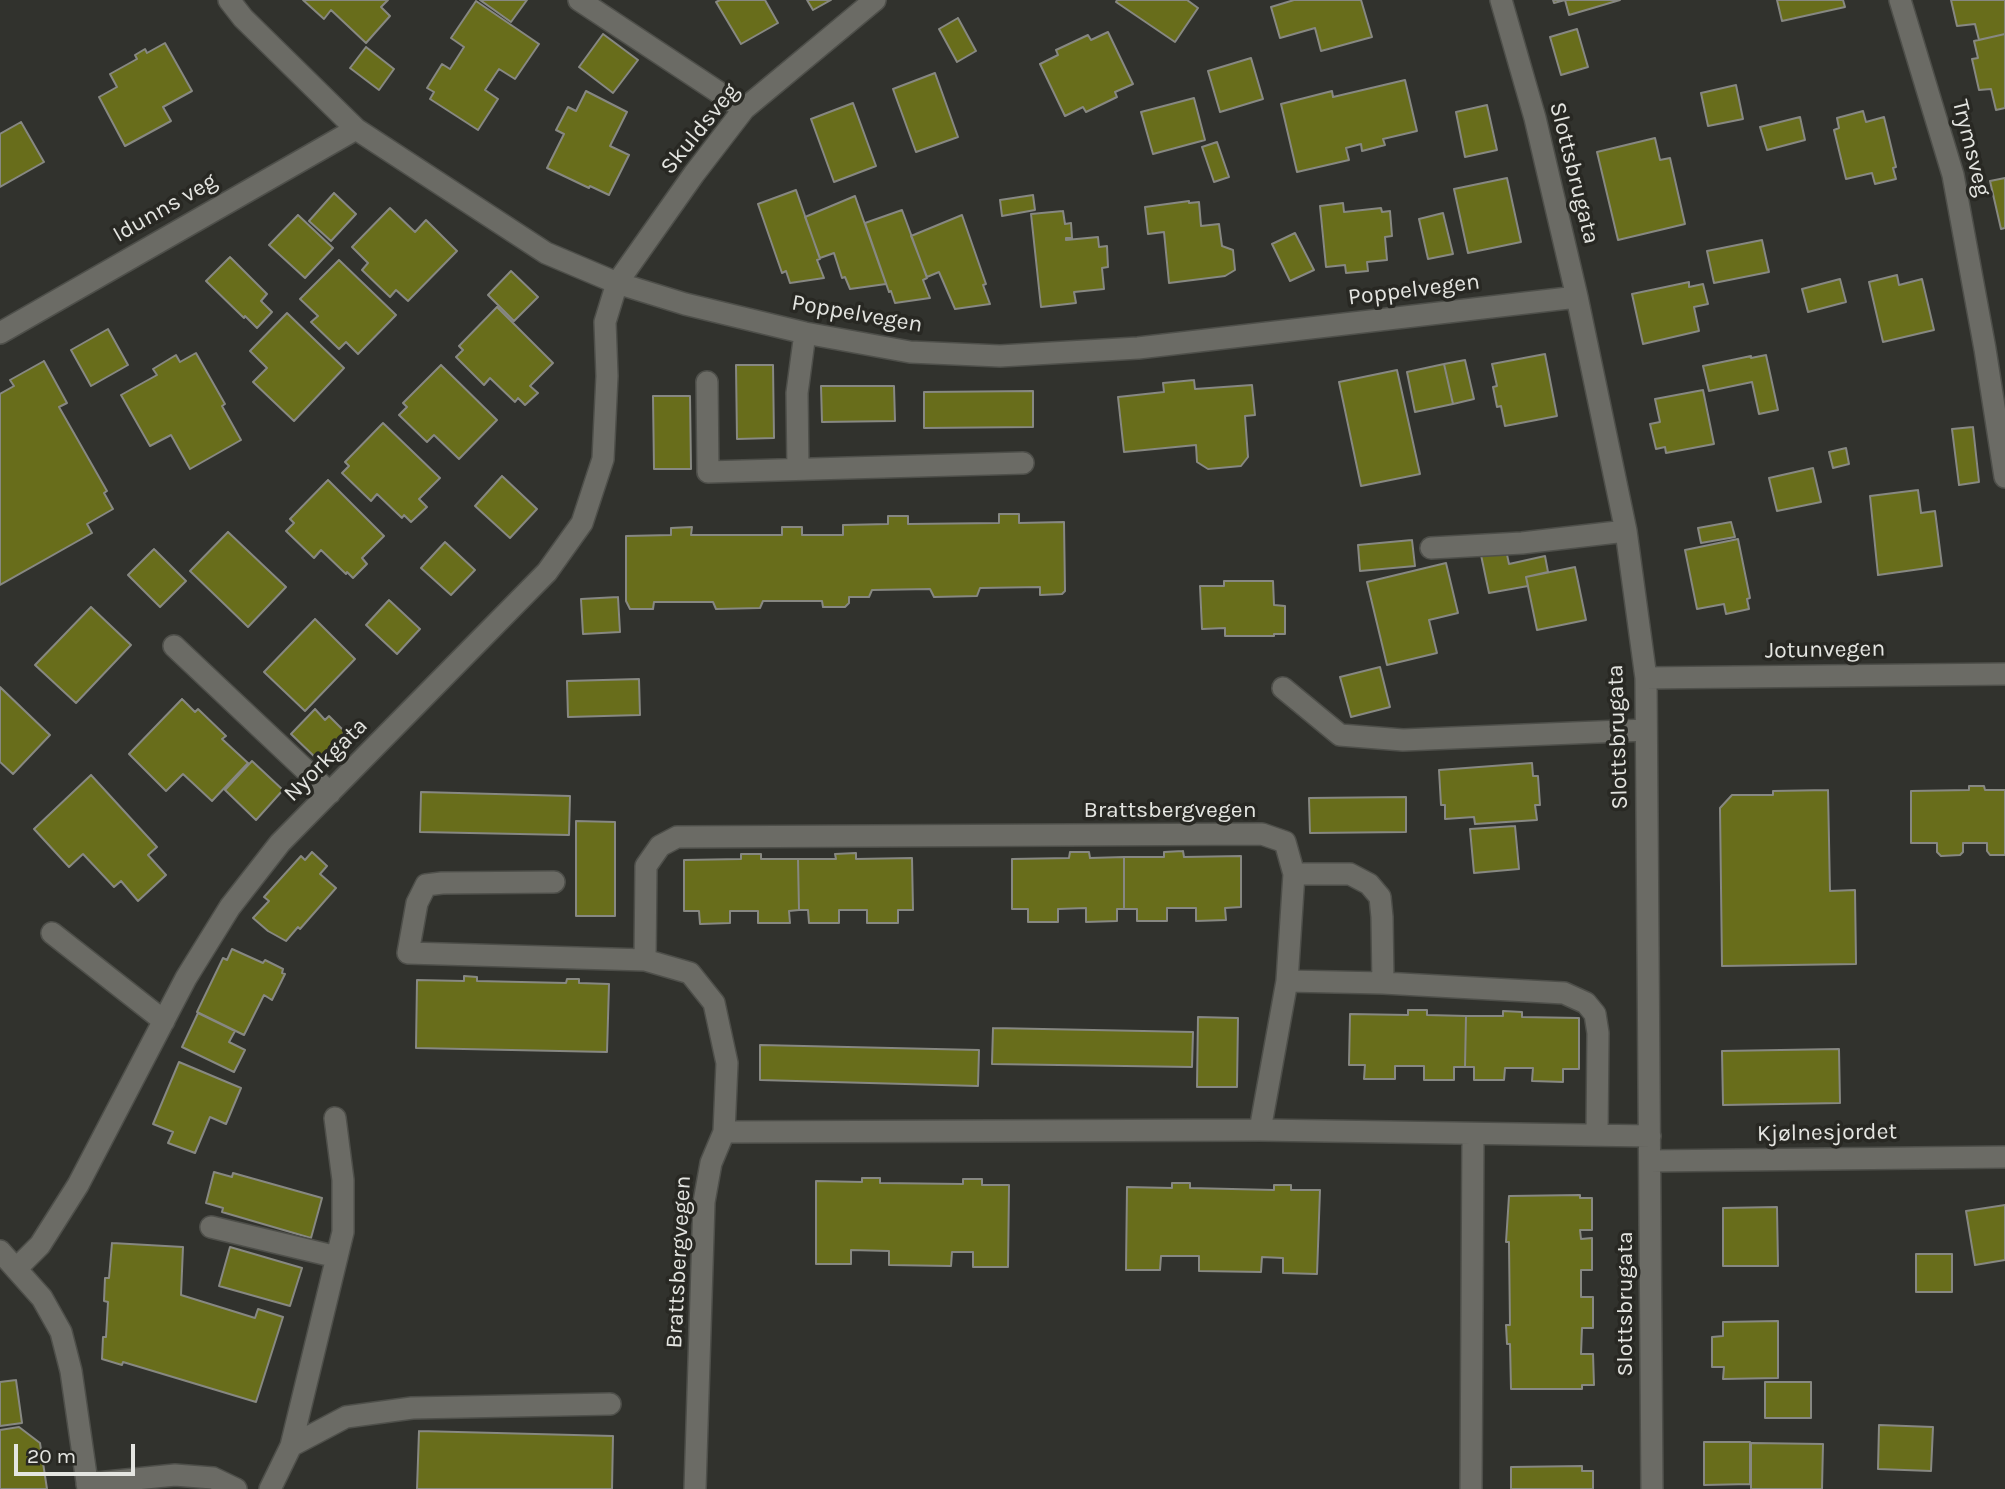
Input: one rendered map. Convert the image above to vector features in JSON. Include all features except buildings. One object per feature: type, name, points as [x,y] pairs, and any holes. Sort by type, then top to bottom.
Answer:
[{"type":"street","name":"Poppelvegen","points":[[229,0],[243,18],[356,129],[546,253],[617,283],[685,304],[805,334],[910,352],[1000,356],[1138,348],[1577,297]]},
{"type":"street","points":[[579,0],[744,109]]},
{"type":"street","name":"Skuldsveg","points":[[617,283],[744,109],[875,0]]},
{"type":"street","name":"Slottsbrugata","points":[[1501,0],[1535,118],[1577,297],[1626,531],[1646,678],[1652,1489]]},
{"type":"street","name":"Trymsveg","points":[[1900,0],[1953,174],[2005,477]]},
{"type":"street","name":"Idunns veg","points":[[0,333],[356,129]]},
{"type":"street","name":"Nyorkgata","points":[[16,1269],[40,1245],[78,1185],[186,978],[230,907],[280,843],[547,572],[582,523],[603,459],[607,376],[605,322],[617,283]]},
{"type":"street","points":[[798,469],[797,393],[805,334]]},
{"type":"street","points":[[707,382],[708,472],[1023,463]]},
{"type":"street","points":[[1431,548],[1522,543],[1626,531]]},
{"type":"street","points":[[174,646],[330,793]]},
{"type":"street","name":"Jotunvegen","points":[[1646,678],[2005,674]]},
{"type":"street","points":[[1283,688],[1340,735],[1403,740],[1646,730]]},
{"type":"street","name":"Brattsbergvegen","points":[[645,960],[646,866],[660,846],[677,837],[1262,834],[1285,842],[1294,874],[1287,981],[1260,1130]]},
{"type":"street","points":[[1294,874],[1350,874],[1369,884],[1380,897],[1383,983]]},
{"type":"street","name":"Brattsbergvegen","points":[[554,882],[426,885],[417,903],[408,954],[645,960],[690,973],[714,1003],[727,1063],[724,1132],[711,1163],[704,1202],[695,1489]]},
{"type":"street","points":[[52,933],[164,1021]]},
{"type":"street","points":[[1287,981],[1383,983],[1564,993],[1586,1003],[1595,1014],[1598,1033],[1597,1135]]},
{"type":"street","points":[[270,1489],[291,1446],[343,1232],[343,1180],[335,1118]]},
{"type":"street","points":[[724,1132],[1260,1130],[1650,1136]]},
{"type":"street","points":[[1471,1489],[1473,1134]]},
{"type":"street","name":"Kjølnesjordet","points":[[1650,1161],[2005,1157]]},
{"type":"street","points":[[211,1227],[337,1257]]},
{"type":"street","points":[[0,1251],[42,1298],[61,1332],[71,1371],[88,1487],[175,1475],[212,1478],[236,1489]]},
{"type":"street","points":[[291,1446],[346,1417],[412,1408],[611,1404]]}]
